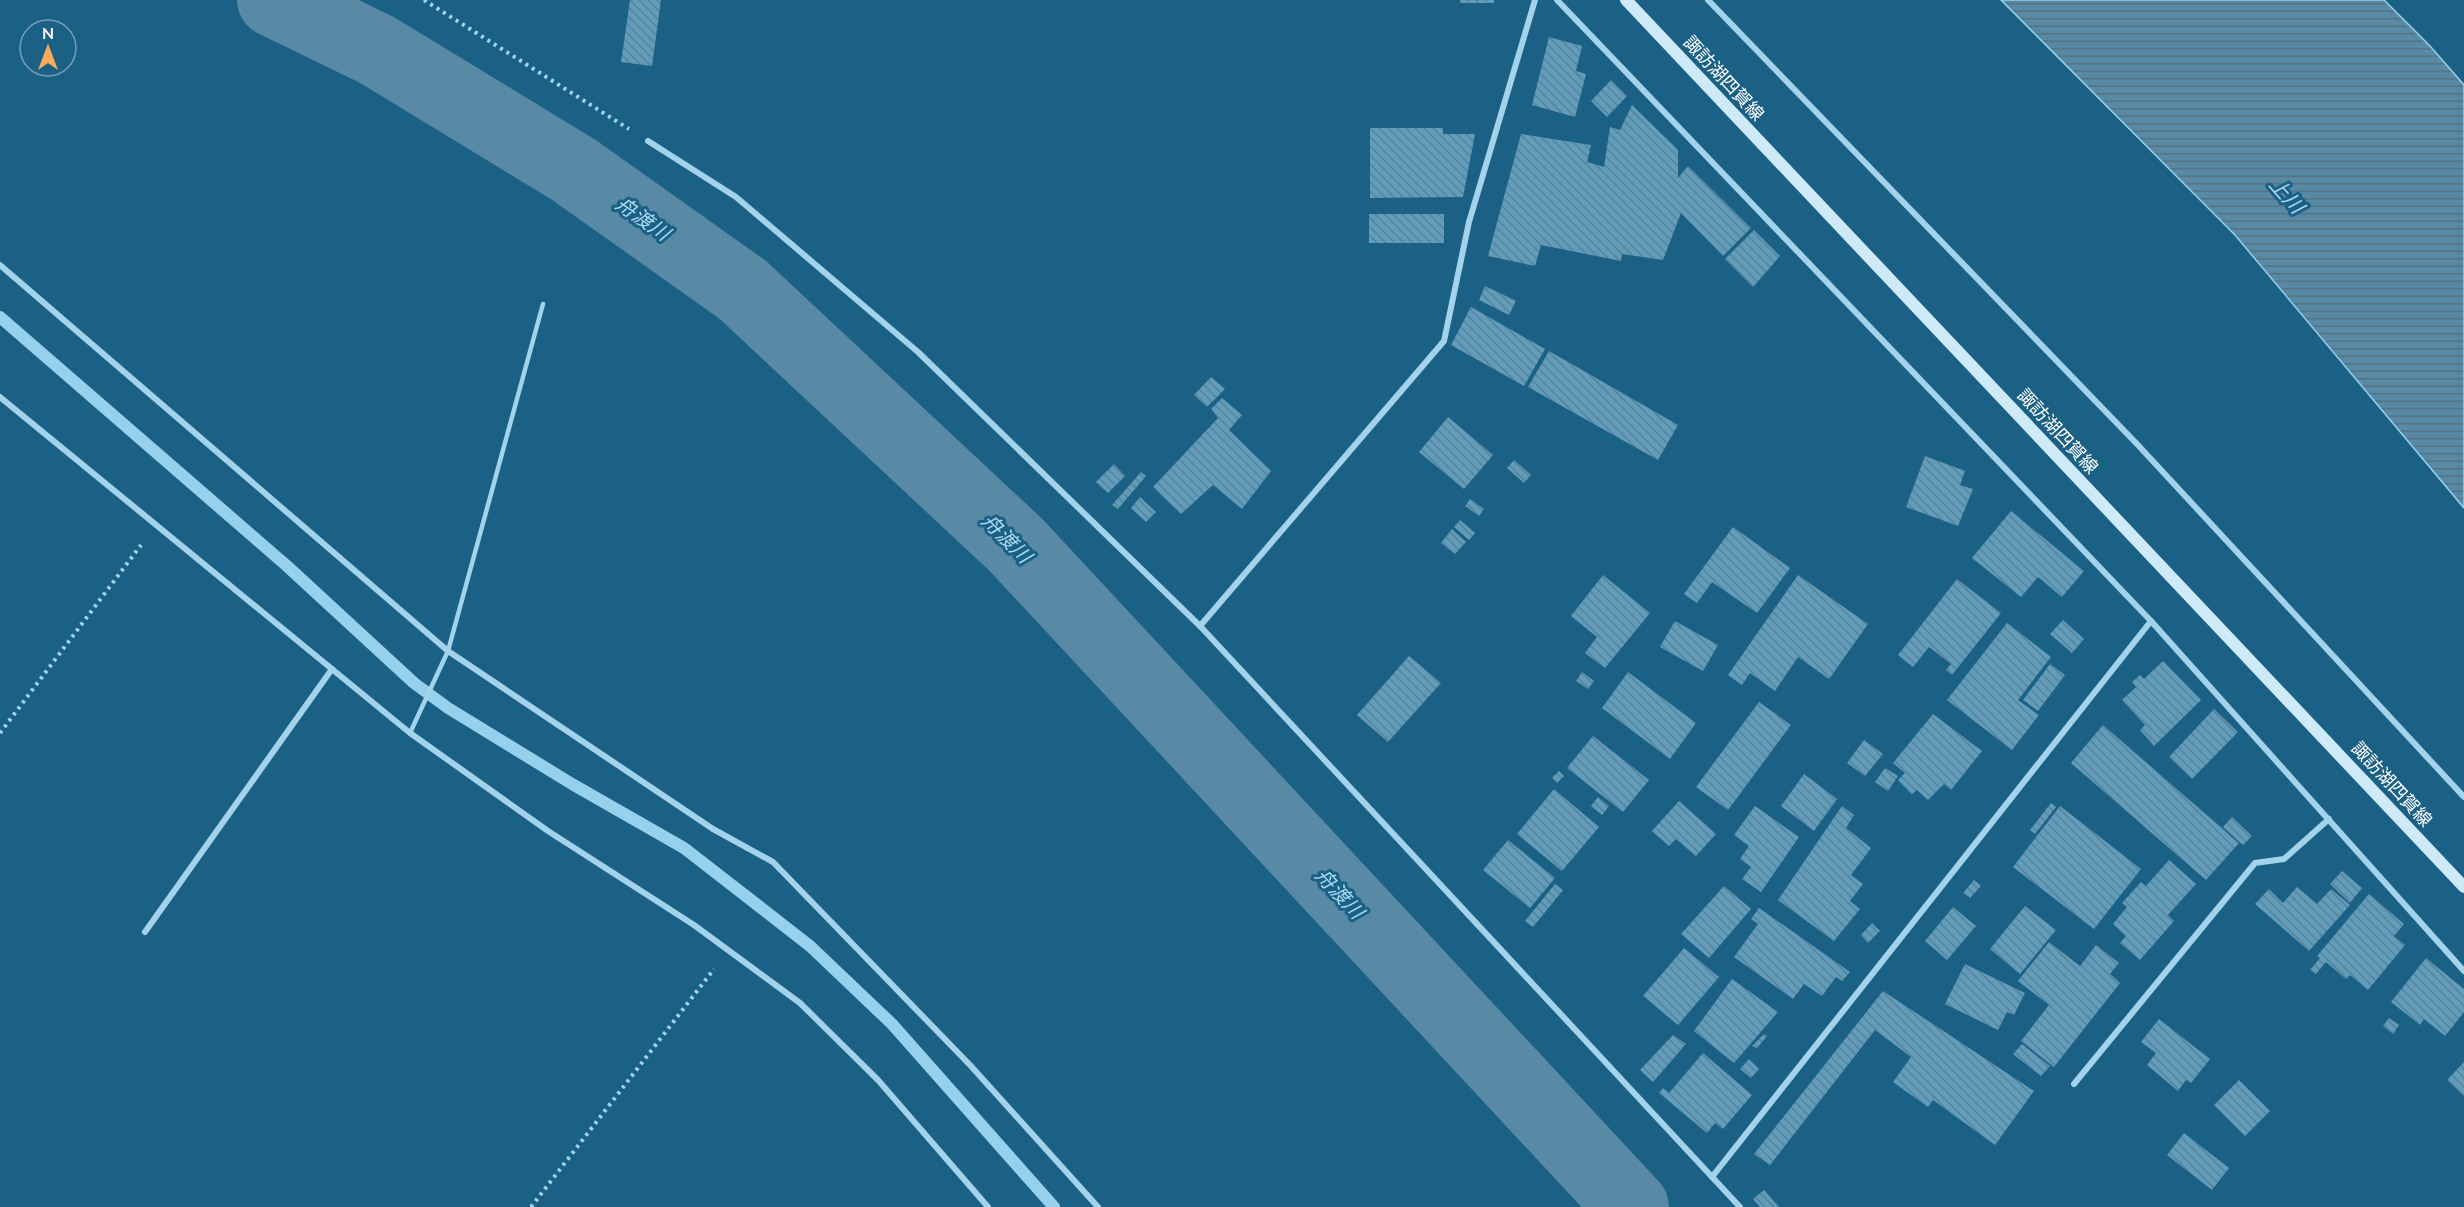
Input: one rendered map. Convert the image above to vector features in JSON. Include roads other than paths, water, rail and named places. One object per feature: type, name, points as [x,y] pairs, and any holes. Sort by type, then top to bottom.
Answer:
[{"type":"main road","name":"諏訪湖四賀線","points":[[1626,0],[2464,887]]},
{"type":"street","points":[[1200,626],[1444,341],[1469,222],[1535,0]]},
{"type":"street","points":[[1557,0],[2151,621],[2464,971]]},
{"type":"street","points":[[1708,0],[2137,444],[2464,797]]},
{"type":"street","points":[[648,141],[736,197],[918,352],[1200,626],[1740,1207]]},
{"type":"street","points":[[0,265],[448,651],[713,829],[772,862],[970,1065],[1098,1207]]},
{"type":"street","points":[[0,397],[410,733],[548,831],[729,949],[800,1003],[878,1080],[988,1207]]},
{"type":"street","points":[[1712,1177],[2151,621]]},
{"type":"street","points":[[145,932],[332,669]]},
{"type":"street","points":[[2074,1084],[2255,863],[2284,859],[2329,819]]},
{"type":"lane","points":[[410,733],[448,651],[543,304]]},
{"type":"water","name":"上川","points":[[2001,0],[2384,0],[2430,46],[2464,85],[2464,508],[2235,235]]},
{"type":"waterway","name":"舟渡川","points":[[274,0],[377,50],[574,170],[743,290],[1016,545],[1632,1207]]},
{"type":"waterway","points":[[0,317],[287,566],[414,683],[448,708],[572,784],[684,848],[810,946],[892,1024],[1054,1207]]}]
